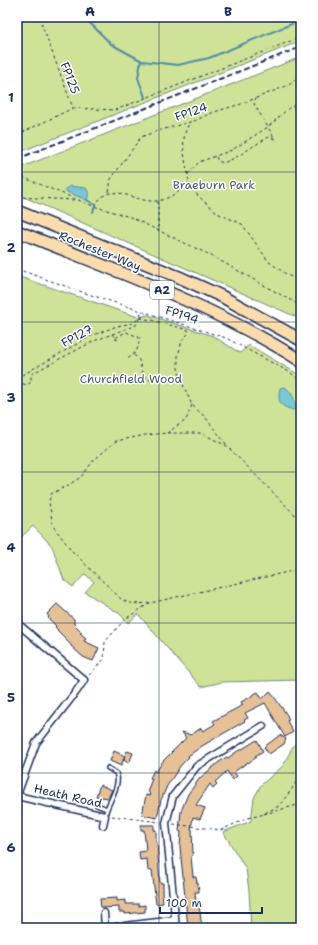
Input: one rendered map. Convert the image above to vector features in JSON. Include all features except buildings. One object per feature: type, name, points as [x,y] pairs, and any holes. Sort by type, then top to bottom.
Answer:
[{"type":"highway","name":"Rochester Way","points":[[17,211],[179,277],[221,296],[301,340]]},
{"type":"highway","name":"Rochester Way","points":[[17,231],[177,296],[253,333],[301,360]]},
{"type":"street","points":[[17,623],[84,680],[36,743],[17,795]]},
{"type":"street","points":[[176,928],[166,823],[173,796],[197,766],[263,726]]},
{"type":"street","name":"Heath Road","points":[[17,795],[105,816],[102,825]]},
{"type":"street","points":[[104,913],[106,928],[175,920]]},
{"type":"lane","points":[[105,816],[118,779],[116,773],[108,768]]},
{"type":"lane","points":[[97,805],[107,809]]},
{"type":"path","name":"FP125","points":[[17,135],[73,108],[39,17]]},
{"type":"path","points":[[73,108],[115,110],[301,37]]},
{"type":"path","name":"FP124","points":[[109,192],[111,179],[141,137],[170,127],[190,123],[214,112],[257,98],[289,85],[295,80],[301,70]]},
{"type":"path","points":[[215,156],[218,161],[223,163],[235,159],[247,149],[269,137],[275,139],[257,111],[254,101],[257,98]]},
{"type":"path","points":[[188,175],[199,162],[232,150],[268,127],[290,107],[301,104]]},
{"type":"path","points":[[190,123],[186,128],[183,149],[185,168],[189,183],[198,196],[219,214],[242,224],[269,262],[289,276],[301,279]]},
{"type":"path","points":[[17,175],[95,207],[130,217],[210,255],[301,306]]},
{"type":"path","points":[[95,207],[99,199],[109,192],[116,192],[149,201],[158,200],[168,197],[189,183]]},
{"type":"path","points":[[17,197],[78,200]]},
{"type":"path","points":[[17,201],[21,197]]},
{"type":"path","points":[[158,200],[158,230]]},
{"type":"path","name":"FP194","points":[[17,269],[88,294],[226,338],[291,373],[301,382]]},
{"type":"path","points":[[17,382],[27,385],[31,382],[31,374],[94,341],[136,325],[140,318],[141,311]]},
{"type":"path","name":"FP127","points":[[17,378],[90,336],[117,326],[133,323],[147,313]]},
{"type":"path","points":[[140,318],[188,330],[189,333],[182,340],[178,356],[178,368],[181,380],[192,405],[206,417],[228,446],[301,521]]},
{"type":"path","points":[[115,338],[126,332],[139,337],[139,348],[134,355],[126,360]]},
{"type":"path","points":[[112,334],[119,340]]},
{"type":"path","points":[[134,355],[139,360],[143,376],[151,380],[168,377],[181,380]]},
{"type":"path","points":[[167,433],[186,420],[192,405]]},
{"type":"path","points":[[228,446],[201,433],[167,433],[146,435],[116,441],[94,460],[81,477],[51,494],[50,502],[53,526],[72,551],[122,600],[134,604],[150,603],[301,569]]},
{"type":"path","points":[[84,680],[104,659],[105,642],[125,619],[150,603]]},
{"type":"path","points":[[261,815],[279,806],[301,774]]},
{"type":"path","points":[[113,816],[221,830],[248,818],[301,804]]},
{"type":"green space","points":[[17,17],[301,17],[301,41],[17,153]]},
{"type":"green space","name":"Braeburn Park","points":[[301,57],[301,319],[17,194],[17,169]]},
{"type":"green space","name":"Churchfield Wood","points":[[17,276],[138,317],[148,315],[213,336],[240,353],[249,345],[301,376],[301,680],[222,682],[201,687],[138,614],[128,623],[120,614],[85,592],[94,582],[85,574],[73,587],[64,580],[52,546],[33,526],[17,541]]},
{"type":"green space","points":[[301,740],[301,928],[251,928],[246,869],[223,832],[251,821],[254,798],[261,785],[283,766],[293,746]]},
{"type":"water","points":[[70,186],[86,188],[89,193],[87,200],[67,192],[65,189]]},
{"type":"water","points":[[285,387],[293,396],[296,408],[294,410],[285,407],[279,400],[280,388]]},
{"type":"waterway","points":[[84,17],[111,44],[142,61],[178,65],[209,58],[301,20]]},
{"type":"waterway","points":[[141,61],[138,78],[145,97]]},
{"type":"waterway","points":[[87,200],[95,205]]},
{"type":"waterway","points":[[93,212],[94,208]]},
{"type":"railway","points":[[17,159],[301,47]]}]
